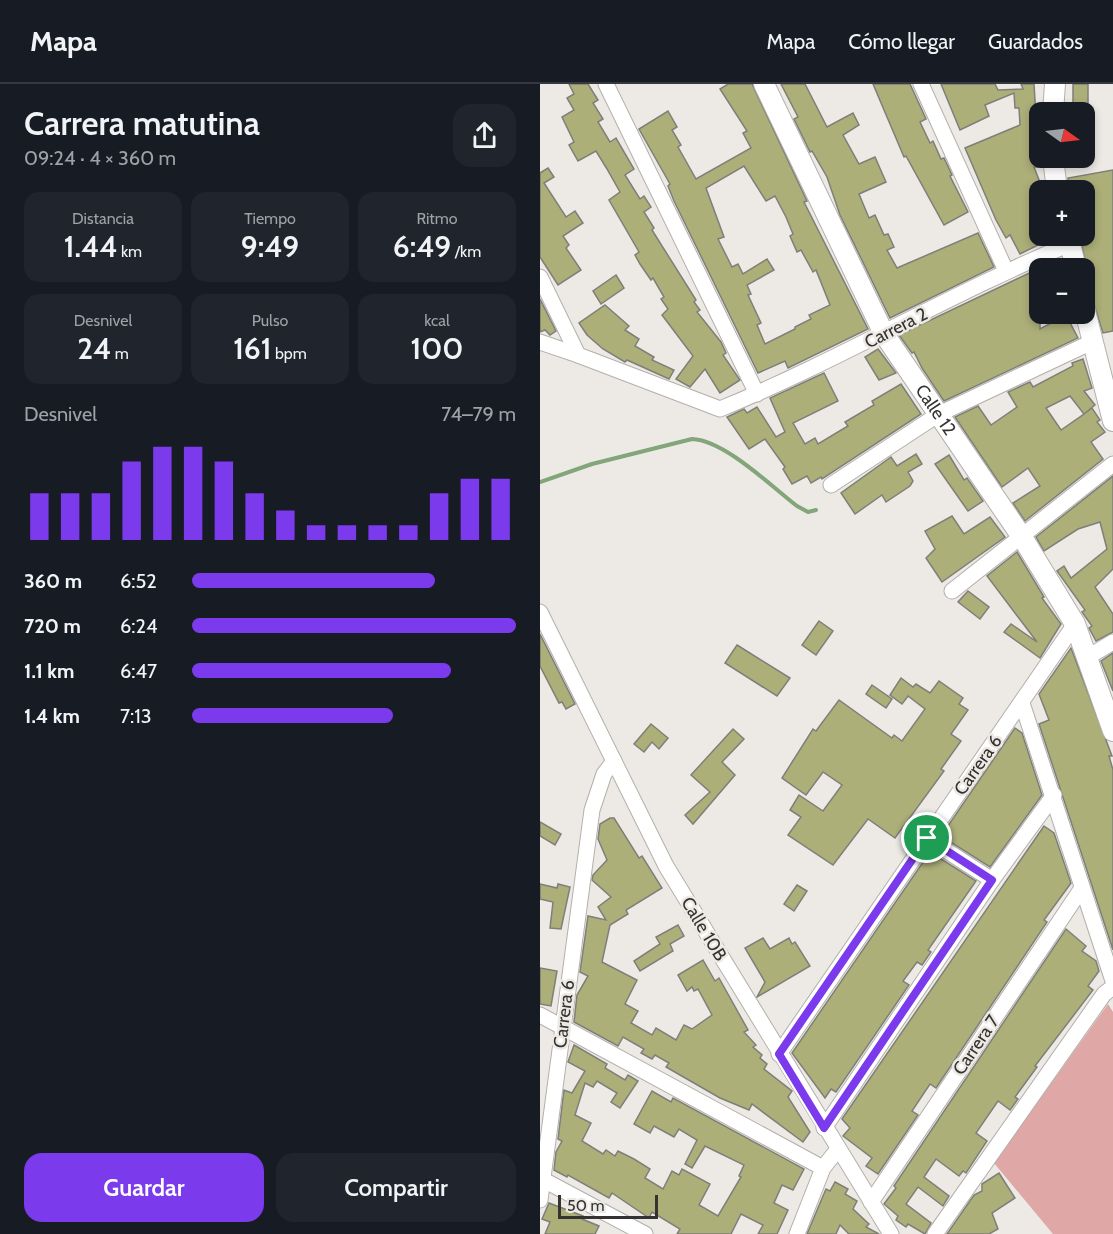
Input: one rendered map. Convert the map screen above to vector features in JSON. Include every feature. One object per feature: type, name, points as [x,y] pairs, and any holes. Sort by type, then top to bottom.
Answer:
[{"type":"street","points":[[606,84],[757,394]]},
{"type":"street","name":"Calle 12","points":[[764,84],[885,334],[1022,537],[1075,624],[1113,731]]},
{"type":"street","points":[[921,84],[1006,270]]},
{"type":"street","points":[[1054,102],[1055,84]]},
{"type":"street","name":"Carrera 2","points":[[578,355],[720,409],[885,334],[1056,246]]},
{"type":"street","points":[[540,277],[578,355]]},
{"type":"street","points":[[1088,324],[1113,421]]},
{"type":"street","points":[[540,342],[578,355]]},
{"type":"street","points":[[831,485],[939,414],[1092,342]]},
{"type":"street","points":[[952,591],[1113,464]]},
{"type":"street","name":"Calle 10B","points":[[540,612],[666,866],[824,1128],[891,1234]]},
{"type":"street","name":"Carrera 6","points":[[779,1054],[1075,624]]},
{"type":"street","points":[[1088,657],[1113,642]]},
{"type":"street","points":[[1022,703],[1113,981]]},
{"type":"street","name":"Carrera 6","points":[[540,1200],[592,810],[604,774],[614,761]]},
{"type":"street","points":[[824,1128],[992,880],[1054,795]]},
{"type":"street","points":[[927,838],[992,880]]},
{"type":"street","name":"Carrera 7","points":[[871,1202],[1082,888]]},
{"type":"street","points":[[935,1234],[1104,994],[1113,987]]},
{"type":"street","points":[[540,1015],[824,1168]]},
{"type":"street","points":[[797,1234],[824,1168],[838,1149]]},
{"type":"street","points":[[542,1179],[645,1234]]},
{"type":"shaded area","points":[[1108,1004],[1113,1012],[1113,1234],[1053,1234],[994,1163]]},
{"type":"building","points":[[569,84],[588,84],[598,100],[593,103],[603,119],[598,122],[610,142],[616,138],[634,169],[625,175],[640,199],[644,196],[651,207],[644,212],[654,228],[652,230],[696,300],[694,302],[700,310],[697,312],[721,342],[726,353],[723,355],[740,380],[720,393],[705,369],[690,387],[676,379],[693,356],[662,315],[668,309],[661,299],[664,297],[653,278],[651,280],[640,264],[635,255],[639,252],[609,200],[620,192],[607,169],[596,151],[578,161],[569,145],[574,142],[562,117],[574,110],[567,98],[574,94]]},
{"type":"building","points":[[728,84],[752,84],[807,201],[804,202],[868,329],[788,368],[785,361],[758,373],[674,201],[668,186],[670,184],[639,129],[668,111],[677,127],[672,130],[681,145],[678,147],[696,179],[751,148],[743,133],[747,131],[720,89]],"holes":[[[744,166],[766,201],[775,196],[793,234],[790,236],[797,252],[801,250],[813,272],[816,270],[830,305],[809,315],[811,319],[795,329],[765,344],[757,325],[761,323],[748,295],[751,294],[747,285],[774,270],[767,259],[743,274],[738,264],[732,267],[718,239],[724,237],[706,188]]]},
{"type":"building","points":[[781,84],[805,84],[827,127],[853,113],[859,125],[843,135],[859,164],[875,157],[886,182],[859,194],[869,218],[875,215],[884,235],[888,234],[894,247],[887,250],[897,268],[978,233],[994,267],[890,318],[840,215],[827,177],[812,151],[810,152],[794,119],[798,117]]},
{"type":"building","points":[[873,84],[910,84],[926,119],[920,122],[930,143],[933,141],[941,159],[944,158],[952,175],[950,176],[968,212],[944,225],[906,156],[904,157]]},
{"type":"building","points":[[941,84],[995,84],[998,90],[1023,89],[1021,84],[1034,84],[1035,102],[1029,102],[1029,168],[1034,168],[1039,180],[1029,180],[1029,246],[1036,246],[1020,254],[1010,235],[1006,238],[965,148],[1020,125],[1019,108],[1015,108],[1014,93],[985,105],[989,116],[960,130]]},
{"type":"building","points":[[1073,84],[1088,84],[1088,102],[1073,102]]},
{"type":"building","points":[[548,168],[554,177],[544,183],[566,217],[575,211],[583,223],[563,236],[569,245],[566,248],[581,270],[558,285],[540,257],[540,173]]},
{"type":"building","points":[[1113,170],[1113,331],[1103,333],[1095,308],[1095,258],[1084,258],[1082,246],[1095,246],[1095,180],[1068,180],[1068,178]]},
{"type":"building","points":[[1029,273],[1029,324],[1040,324],[1040,329],[1049,324],[1071,324],[1078,338],[944,401],[914,352],[912,353],[899,335]]},
{"type":"building","points":[[616,275],[624,288],[601,304],[593,291]]},
{"type":"building","points":[[540,299],[556,331],[550,335],[545,330],[540,332]]},
{"type":"building","points":[[605,305],[629,326],[625,330],[639,339],[635,346],[654,357],[652,360],[674,370],[669,379],[627,360],[625,362],[603,349],[587,335],[579,323]]},
{"type":"building","points":[[878,349],[896,373],[879,380],[865,357]]},
{"type":"building","points":[[1083,359],[1092,388],[1084,391],[1095,405],[1084,414],[1092,408],[1100,420],[1097,422],[1105,432],[1091,442],[1103,459],[1025,521],[1013,503],[1040,486],[1028,468],[1002,487],[955,417],[978,406],[991,425],[1017,407],[1008,392],[1030,382],[1033,387],[1073,366],[1072,363]],"holes":[[[1070,396],[1084,414],[1061,430],[1046,408]]]},
{"type":"building","points":[[824,373],[838,401],[793,423],[805,444],[815,438],[818,444],[848,426],[845,422],[874,405],[872,401],[901,384],[921,414],[822,479],[821,477],[811,483],[807,476],[792,484],[783,469],[785,467],[765,439],[749,449],[727,417],[744,409],[747,413],[757,407],[776,437],[785,432],[770,398]]},
{"type":"building","points":[[916,454],[922,464],[908,472],[913,481],[910,486],[886,502],[882,495],[855,514],[841,493],[891,457],[897,466]]},
{"type":"building","points":[[949,455],[964,480],[967,478],[983,501],[968,511],[935,464]]},
{"type":"building","points":[[1113,476],[1113,569],[1095,587],[1113,614],[1113,632],[1096,641],[1089,628],[1092,626],[1082,612],[1085,610],[1057,571],[1064,566],[1071,578],[1107,549],[1100,522],[1078,529],[1044,551],[1036,537]]},
{"type":"building","points":[[952,516],[964,534],[990,517],[1005,537],[942,582],[926,558],[935,549],[925,531]]},
{"type":"building","points":[[1017,552],[1044,597],[1042,598],[1061,624],[1040,658],[1004,632],[1011,624],[1037,642],[987,576]]},
{"type":"building","points":[[968,591],[989,607],[980,619],[958,602]]},
{"type":"building","points":[[819,621],[833,631],[816,655],[802,645]]},
{"type":"building","points":[[540,634],[575,704],[566,709],[562,702],[559,703],[540,666]]},
{"type":"building","points":[[737,645],[790,678],[777,696],[725,663]]},
{"type":"building","points":[[1071,648],[1112,756],[1109,756],[1113,770],[1113,950],[1039,724],[1049,720],[1039,694]]},
{"type":"building","points":[[1113,653],[1113,691],[1101,661]]},
{"type":"building","points":[[901,678],[913,687],[916,684],[930,693],[939,681],[963,698],[959,704],[968,710],[951,734],[961,741],[941,769],[944,771],[895,838],[868,819],[833,865],[788,835],[801,817],[790,810],[799,795],[823,811],[842,785],[823,772],[806,795],[782,778],[813,729],[816,731],[839,700],[892,738],[894,735],[902,741],[925,709],[908,696],[902,704],[890,695]]},
{"type":"building","points":[[872,685],[892,699],[886,708],[866,694]]},
{"type":"building","points":[[651,724],[668,738],[659,749],[652,742],[644,752],[634,744]]},
{"type":"building","points":[[1015,728],[1022,733],[1042,795],[990,867],[941,836]]},
{"type":"building","points":[[733,729],[744,739],[722,762],[735,775],[693,824],[685,815],[710,792],[691,775]]},
{"type":"building","points":[[614,818],[639,858],[642,856],[662,888],[626,910],[628,914],[610,925],[602,962],[637,980],[625,1004],[638,1011],[631,1023],[652,1035],[656,1028],[676,1040],[684,1025],[692,1029],[712,1015],[698,989],[694,991],[692,987],[687,991],[678,975],[703,960],[715,981],[719,978],[748,1030],[744,1032],[756,1045],[753,1047],[762,1055],[760,1058],[767,1064],[764,1069],[792,1091],[788,1097],[810,1132],[803,1142],[752,1104],[749,1110],[720,1098],[666,1067],[669,1063],[655,1055],[652,1059],[641,1053],[644,1049],[623,1037],[618,1046],[574,1022],[577,995],[588,976],[580,972],[588,916],[606,920],[598,907],[611,897],[592,880],[593,875],[607,860],[598,839],[600,824]]},
{"type":"building","points":[[540,822],[561,834],[555,845],[540,836]]},
{"type":"building","points":[[1044,826],[1054,833],[1071,883],[1044,920],[1047,922],[936,1088],[930,1084],[912,1111],[918,1115],[878,1174],[866,1166],[872,1158],[843,1136],[850,1128],[842,1119]]},
{"type":"building","points":[[930,852],[976,881],[928,950],[931,952],[922,965],[917,962],[903,981],[909,985],[836,1092],[831,1089],[825,1098],[792,1053]]},
{"type":"building","points":[[540,884],[557,888],[558,884],[570,887],[561,929],[550,928],[553,902],[540,899]]},
{"type":"building","points":[[797,885],[807,891],[794,911],[784,904]]},
{"type":"building","points":[[678,925],[684,936],[670,944],[673,951],[640,971],[634,961],[660,944],[656,937]]},
{"type":"building","points":[[1066,929],[1086,946],[1082,951],[1096,961],[1099,971],[1088,986],[1093,990],[1035,1066],[1037,1067],[1015,1097],[1018,1099],[1010,1110],[998,1101],[976,1133],[987,1141],[966,1173],[963,1171],[959,1176],[936,1159],[924,1177],[949,1196],[943,1206],[918,1187],[906,1204],[931,1223],[925,1234],[908,1224],[906,1227],[896,1220],[898,1216],[884,1204]]},
{"type":"building","points":[[763,938],[770,949],[789,938],[792,944],[795,942],[810,966],[757,997],[765,982],[745,948]]},
{"type":"building","points":[[540,968],[557,971],[551,1006],[540,1004]]},
{"type":"building","points":[[574,1045],[607,1064],[605,1068],[625,1080],[628,1075],[638,1081],[620,1108],[611,1102],[617,1093],[597,1081],[593,1087],[585,1083],[575,1115],[591,1123],[582,1141],[603,1154],[606,1150],[615,1156],[618,1151],[634,1159],[650,1169],[645,1178],[663,1189],[672,1171],[679,1175],[682,1169],[710,1184],[699,1205],[718,1216],[741,1177],[739,1176],[744,1165],[705,1146],[692,1168],[685,1164],[697,1140],[679,1129],[674,1137],[654,1126],[650,1133],[634,1124],[652,1091],[671,1102],[673,1098],[804,1169],[793,1190],[782,1185],[774,1203],[788,1210],[777,1234],[758,1234],[763,1225],[741,1214],[731,1234],[677,1234],[680,1229],[652,1212],[649,1218],[612,1193],[609,1198],[568,1175],[567,1177],[554,1170],[556,1152],[562,1141],[558,1139],[564,1090],[572,1093],[585,1071],[568,1062]]},
{"type":"building","points":[[999,1173],[1015,1198],[992,1213],[998,1229],[989,1234],[947,1234],[974,1195],[982,1191],[982,1184]]},
{"type":"building","points":[[835,1182],[848,1189],[845,1194],[857,1201],[853,1209],[869,1224],[866,1227],[879,1234],[849,1234],[840,1225],[836,1234],[807,1234],[826,1189],[830,1191]]},
{"type":"building","points":[[549,1203],[583,1216],[582,1219],[599,1226],[595,1234],[545,1234],[550,1222],[542,1219]]},
{"type":"waterway","points":[[540,482],[592,464],[692,439],[705,441],[732,455],[797,506],[808,512],[816,510]]},
{"type":"route","points":[[927,838],[992,880],[824,1128],[779,1054],[927,838]]}]
